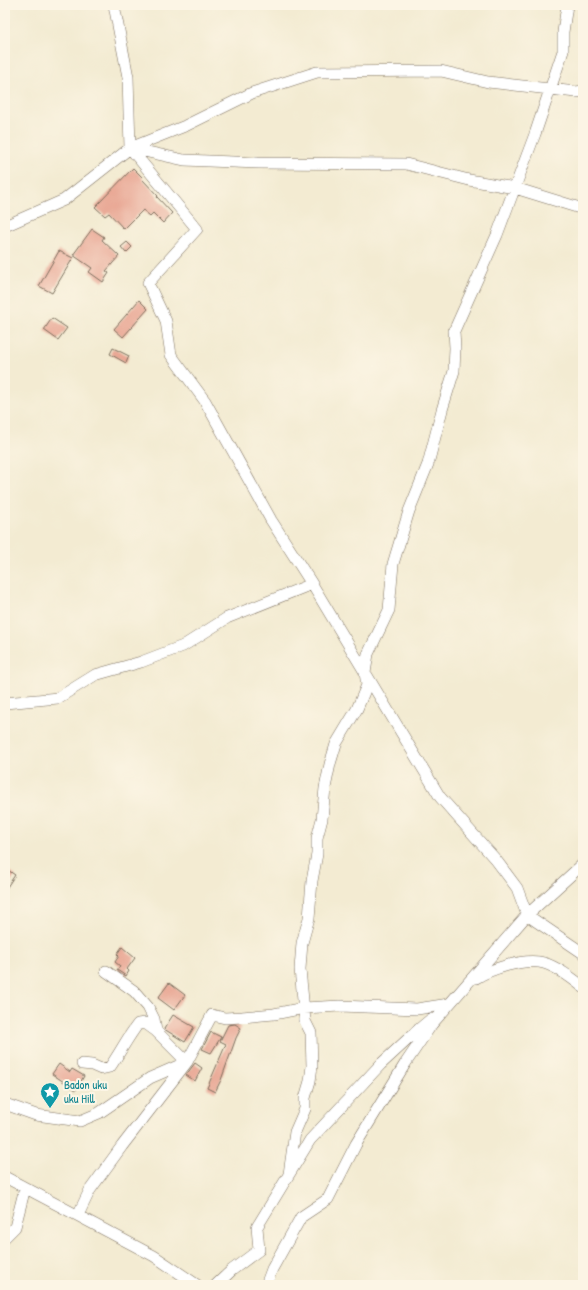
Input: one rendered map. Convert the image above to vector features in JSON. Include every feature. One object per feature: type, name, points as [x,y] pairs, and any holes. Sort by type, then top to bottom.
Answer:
[{"type":"street","points":[[114,5],[128,77],[130,148],[197,230],[148,283],[166,321],[171,355],[205,401],[271,520],[312,584],[440,797],[500,866],[516,888],[527,915],[583,954]]},
{"type":"street","points":[[290,1174],[295,1132],[305,1109],[305,1098],[310,1081],[312,1066],[311,1033],[305,1021],[300,970],[302,943],[309,918],[312,881],[317,854],[317,838],[322,819],[325,788],[330,764],[336,744],[357,709],[366,686],[365,673],[368,654],[389,610],[393,564],[409,511],[428,464],[454,371],[456,348],[454,331],[497,235],[550,89],[563,51],[563,32],[567,5]]},
{"type":"street","points":[[5,226],[64,200],[130,148],[185,126],[252,93],[317,72],[442,71],[488,82],[576,92],[583,91]]},
{"type":"street","points":[[130,148],[184,160],[258,163],[406,164],[469,180],[515,188],[583,209]]},
{"type":"street","points":[[5,703],[58,698],[94,675],[141,662],[183,646],[227,618],[276,597],[312,584]]},
{"type":"street","points":[[266,1285],[272,1269],[301,1217],[328,1199],[356,1144],[432,1024],[527,915],[583,864]]},
{"type":"street","points":[[468,982],[490,970],[518,963],[540,962],[564,972],[583,987]]},
{"type":"street","points":[[106,971],[134,991],[148,1006],[154,1020],[156,1031]]},
{"type":"street","points":[[571,978],[583,980]]},
{"type":"street","points":[[78,1214],[90,1190],[187,1062],[212,1015],[225,1018],[242,1017],[274,1014],[304,1008],[340,1006],[417,1009],[446,1007]]},
{"type":"street","points":[[216,1285],[232,1270],[259,1250],[257,1227],[310,1140],[381,1064],[418,1029],[446,1007]]},
{"type":"street","points":[[82,1064],[92,1065],[101,1069],[110,1067],[119,1055],[127,1038],[138,1024],[145,1023],[156,1031],[187,1062]]},
{"type":"street","points":[[5,1104],[36,1115],[80,1121],[99,1113],[150,1078],[187,1062]]},
{"type":"street","points":[[5,1177],[78,1214],[154,1256],[197,1285]]},
{"type":"street","points":[[5,1237],[15,1227],[25,1188]]},
{"type":"building","points":[[133,168],[172,213],[163,223],[153,213],[150,216],[143,210],[124,229],[109,213],[105,216],[95,207]]},
{"type":"building","points":[[92,229],[104,237],[102,240],[119,256],[106,271],[109,273],[103,282],[89,272],[92,268],[73,255]]},
{"type":"building","points":[[127,242],[132,247],[126,253],[121,247]]},
{"type":"building","points":[[59,251],[73,258],[52,293],[39,286]]},
{"type":"building","points":[[139,300],[148,309],[123,337],[114,329]]},
{"type":"building","points":[[52,318],[67,328],[58,340],[44,330]]},
{"type":"building","points":[[113,348],[129,356],[126,363],[110,354]]},
{"type":"building","points":[[5,868],[15,875],[5,890]]},
{"type":"building","points":[[122,947],[135,958],[127,969],[129,971],[126,976],[117,970],[120,966],[115,962],[119,956],[117,954]]},
{"type":"building","points":[[169,983],[185,995],[174,1010],[158,998]]},
{"type":"building","points":[[173,1015],[194,1027],[185,1042],[164,1029]]},
{"type":"building","points":[[235,1024],[241,1028],[215,1092],[207,1088],[226,1044],[220,1041],[228,1025]]},
{"type":"building","points":[[211,1032],[221,1037],[211,1053],[202,1049]]},
{"type":"building","points":[[195,1063],[202,1068],[195,1081],[186,1075]]},
{"type":"building","points":[[59,1064],[70,1072],[72,1069],[84,1076],[76,1090],[52,1074]]},
{"type":"place","name":"Badon uku uku Hill","points":[[50,1109]]}]
